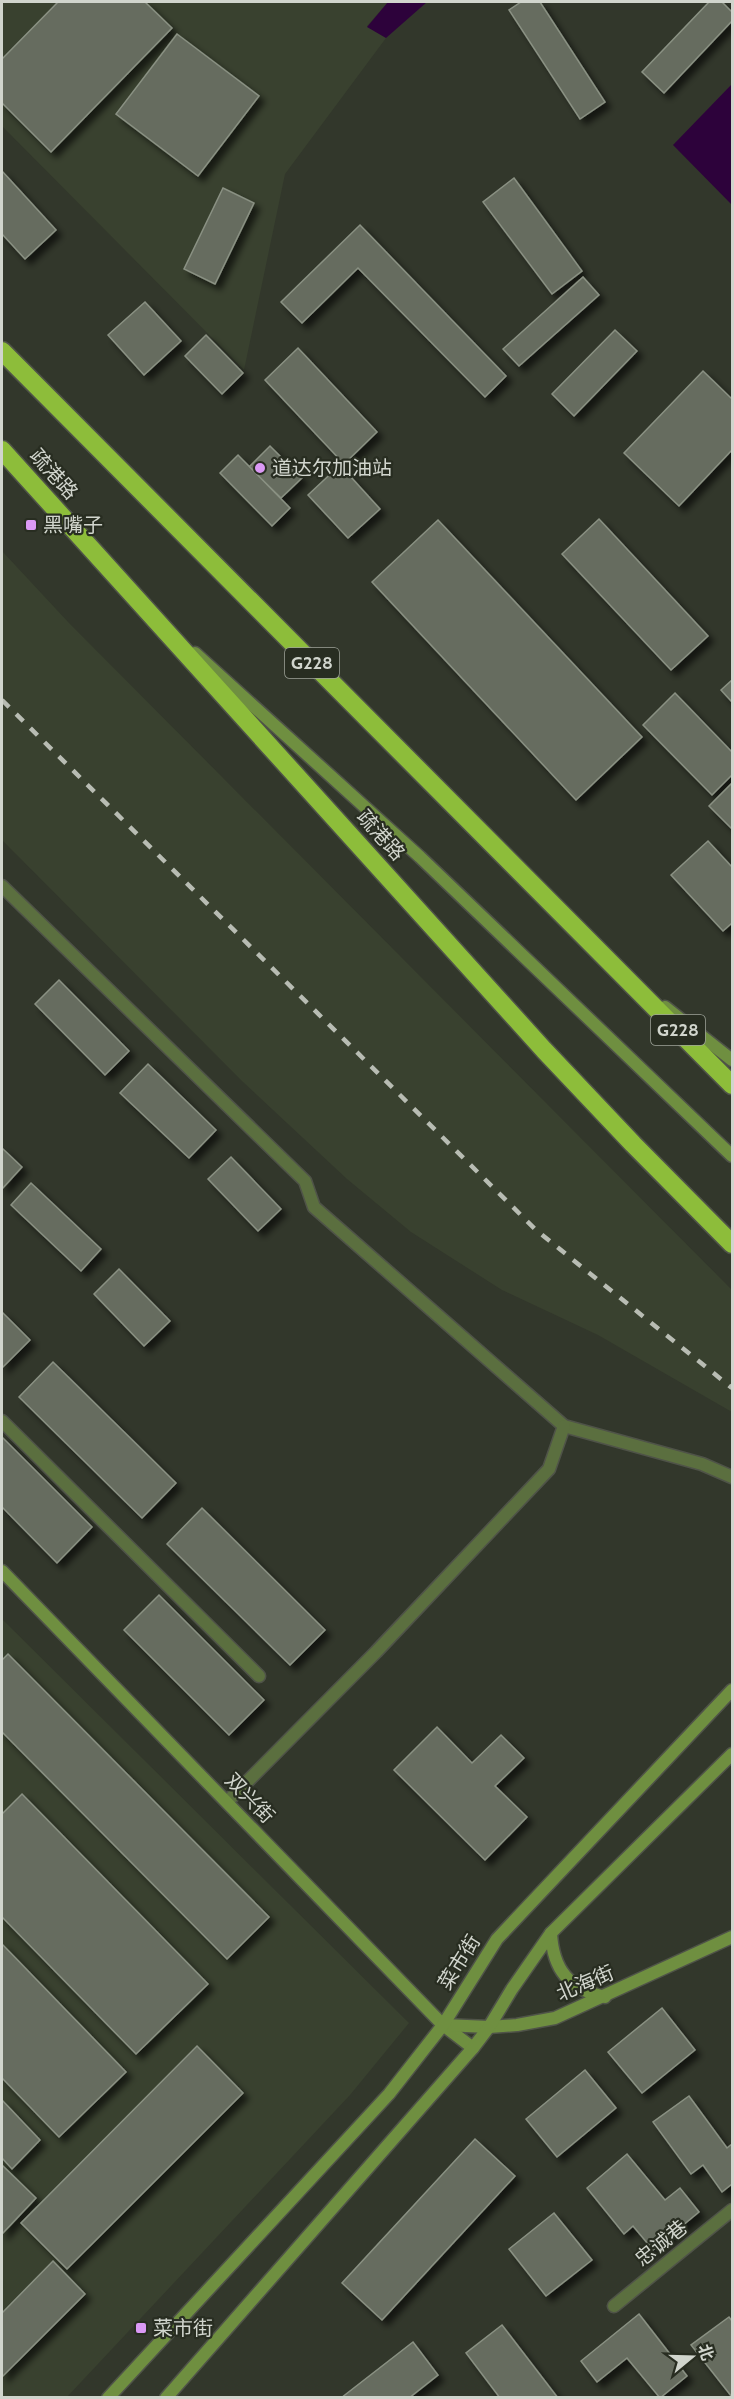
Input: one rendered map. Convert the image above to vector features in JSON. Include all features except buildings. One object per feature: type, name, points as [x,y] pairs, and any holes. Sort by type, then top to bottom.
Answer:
[{"type":"highway","name":"G228","points":[[2,351],[732,1084]]},
{"type":"highway","name":"疏港路","points":[[2,450],[544,1050],[732,1244]]},
{"type":"main road","points":[[143,606],[420,857],[732,1156]]},
{"type":"main road","points":[[624,975],[732,1060]]},
{"type":"main road","name":"双兴街","points":[[2,1571],[443,2025],[473,2048]]},
{"type":"main road","name":"菜市街","points":[[108,2397],[389,2094],[443,2025],[497,1939],[732,1690]]},
{"type":"main road","points":[[166,2397],[473,2048],[551,1933],[732,1754]]},
{"type":"main road","points":[[551,1933],[552,1953],[560,1968],[584,1992],[605,1996]]},
{"type":"main road","name":"北海街","points":[[443,2025],[489,2027],[517,2025],[555,2018],[732,1937]]},
{"type":"street","points":[[2,886],[305,1181],[314,1207],[564,1426],[702,1464],[732,1477]]},
{"type":"street","points":[[2,1421],[259,1676]]},
{"type":"street","points":[[227,1802],[376,1652],[549,1469],[564,1426]]},
{"type":"street","name":"忠诚巷","points":[[614,2306],[732,2210]]},
{"type":"shaded area","points":[[2,2],[388,2],[367,26],[386,38],[285,174],[244,370],[2,126]]},
{"type":"shaded area","points":[[388,2],[427,2],[386,38],[367,27]]},
{"type":"shaded area","points":[[732,84],[732,205],[673,145]]},
{"type":"shaded area","points":[[2,551],[69,623],[732,1290],[732,1412],[598,1335],[502,1290],[411,1232],[347,1179],[242,1081],[2,840]]},
{"type":"shaded area","points":[[2,1619],[409,2023],[350,2095],[67,2397],[2,2397]]},
{"type":"railway","points":[[2,700],[536,1230],[732,1388]]},
{"type":"place","name":"道达尔加油站","points":[[260,468]]},
{"type":"place","name":"黑嘴子","points":[[31,525]]},
{"type":"place","name":"菜市街","points":[[141,2328]]}]
